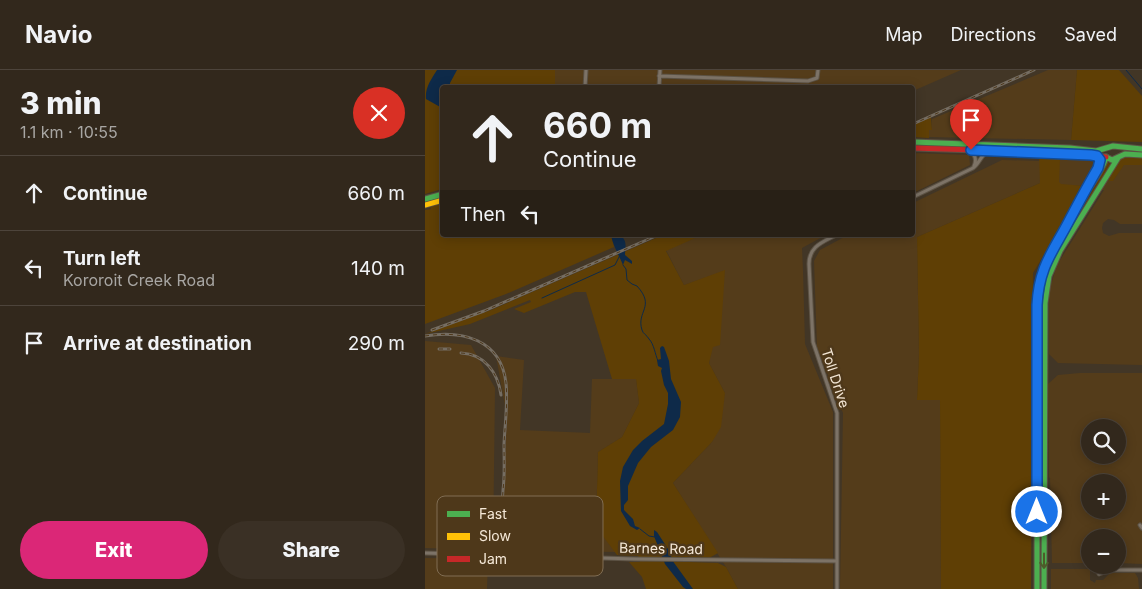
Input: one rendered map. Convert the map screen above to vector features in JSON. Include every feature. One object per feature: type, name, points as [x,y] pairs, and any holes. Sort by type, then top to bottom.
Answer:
[{"type":"main road","points":[[915,142],[967,150],[1096,155],[1111,160],[1127,154],[1142,155]]},
{"type":"main road","points":[[915,148],[938,146],[1075,148],[1096,151],[1111,146],[1142,149]]},
{"type":"main road","points":[[1037,589],[1038,297],[1047,260],[1071,218],[1075,206],[1103,168],[1106,157],[1105,152],[1111,146]]},
{"type":"main road","points":[[1044,589],[1044,372],[1047,287],[1060,252],[1118,158],[1118,150],[1111,146]]},
{"type":"main road","points":[[1090,185],[1100,165],[1099,158],[1096,155]]},
{"type":"main road","points":[[425,199],[440,195]]},
{"type":"main road","points":[[425,205],[440,201]]},
{"type":"street","points":[[585,85],[586,70]]},
{"type":"street","points":[[659,70],[659,85]]},
{"type":"street","points":[[659,76],[808,81],[815,80],[818,76],[818,70]]},
{"type":"street","points":[[967,150],[973,152],[975,157],[973,168]]},
{"type":"street","points":[[915,196],[973,168],[985,153],[994,151]]},
{"type":"street","name":"Toll Drive","points":[[832,237],[815,246],[810,255],[809,264],[813,342],[837,412],[837,589]]},
{"type":"street","name":"Barnes Road","points":[[603,558],[837,562]]},
{"type":"street","points":[[1126,570],[1142,570]]},
{"type":"shaded area","points":[[425,70],[555,70],[555,85],[440,85],[440,190],[425,194]]},
{"type":"shaded area","points":[[555,70],[961,70],[915,90],[915,85],[554,85]]},
{"type":"shaded area","points":[[1048,70],[1077,70],[1071,140],[929,137],[929,130],[932,130],[932,119]]},
{"type":"shaded area","points":[[1077,70],[1119,70],[1142,96],[1142,142],[1071,140]]},
{"type":"shaded area","points":[[931,117],[932,130],[929,130],[929,138],[915,137],[915,124]]},
{"type":"shaded area","points":[[915,153],[969,155],[970,165],[915,192]]},
{"type":"shaded area","points":[[1039,155],[1056,155],[1060,159],[1059,182],[1061,184],[1085,186],[1033,273],[1031,589],[941,589],[940,400],[917,400],[919,354],[917,237],[1040,183]]},
{"type":"shaded area","points":[[1127,156],[1142,157],[1142,165],[1124,165],[1113,181],[1109,181],[1108,177],[1120,158]]},
{"type":"shaded area","points":[[1057,157],[1091,159],[1096,165],[1085,186],[1061,185],[1058,182]]},
{"type":"shaded area","points":[[1142,157],[1142,224],[1120,224],[1108,219],[1103,223],[1102,228],[1103,233],[1109,236],[1119,233],[1142,233],[1142,365],[1058,363],[1049,354],[1049,291],[1057,265],[1104,190],[1100,190],[1120,158]]},
{"type":"shaded area","points":[[1002,160],[1040,161],[1040,183],[917,237],[919,354],[917,400],[940,400],[941,589],[840,589],[843,413],[817,347],[814,261],[820,250],[844,237],[915,237],[915,202]]},
{"type":"shaded area","points":[[1107,162],[1111,166],[1057,252],[1048,275],[1041,331],[1040,365],[1039,315],[1042,282],[1049,258]]},
{"type":"shaded area","points":[[440,204],[440,237],[612,237],[614,247],[506,294],[425,324],[425,210],[431,209],[430,207]]},
{"type":"shaded area","points":[[658,237],[698,237],[666,251],[684,285],[725,270],[720,345],[713,347],[709,363],[725,393],[721,427],[712,442],[673,483],[718,553],[709,558],[688,558],[690,562],[718,563],[726,567],[738,589],[646,589],[642,577],[629,562],[640,562],[638,556],[617,555],[603,536],[603,496],[597,496],[598,452],[622,437],[639,403],[636,379],[612,379],[586,292],[575,292],[524,313],[514,309],[531,302],[530,300],[470,324],[425,334],[491,310]]},
{"type":"shaded area","points":[[696,237],[822,237],[802,248],[805,344],[833,412],[833,589],[738,589],[673,483],[712,442],[725,393],[709,363],[725,271],[684,285],[666,250]]},
{"type":"shaded area","points":[[425,341],[471,345],[495,388],[494,496],[437,496],[437,548],[425,548]]},
{"type":"shaded area","points":[[496,356],[524,360],[520,430],[590,433],[592,379],[636,379],[639,403],[622,437],[598,452],[597,496],[503,496],[507,417]]},
{"type":"shaded area","points":[[1142,373],[1142,564],[1126,563],[1126,529],[1081,529],[1081,563],[1052,563],[1048,384],[1058,375]]},
{"type":"shaded area","points":[[1043,374],[1042,468],[1039,463],[1041,426],[1040,384]]},
{"type":"shaded area","points":[[603,535],[616,552],[603,552]]},
{"type":"shaded area","points":[[425,558],[437,558],[437,576],[487,576],[487,589],[425,589]]},
{"type":"shaded area","points":[[1051,569],[1081,569],[1081,574],[1090,574],[1090,580],[1095,583],[1096,580],[1103,580],[1109,574],[1135,573],[1138,578],[1139,589],[1051,589]]},
{"type":"water","points":[[437,70],[457,70],[450,85],[440,85],[440,107],[426,99],[427,87]]},
{"type":"water","points":[[612,237],[623,237],[625,255],[632,261],[632,264],[625,260],[623,265]]},
{"type":"water","points":[[662,346],[669,361],[671,379],[681,402],[680,417],[673,430],[651,447],[638,463],[628,486],[628,500],[624,505],[624,510],[633,519],[635,526],[640,528],[637,530],[630,526],[621,511],[620,481],[623,467],[633,450],[664,424],[668,393],[664,385],[662,368],[658,366],[657,360],[661,359],[660,348]]},
{"type":"water","points":[[654,530],[670,552],[672,560],[693,589],[683,587],[665,564],[654,536]]},
{"type":"waterway","points":[[1126,70],[1142,89]]},
{"type":"waterway","points":[[542,298],[615,265],[620,255]]},
{"type":"waterway","points":[[623,265],[626,269],[627,280],[637,286],[645,299],[641,318],[642,330],[652,344],[658,361]]},
{"type":"waterway","points":[[640,529],[649,536],[655,537]]},
{"type":"railway","points":[[915,123],[1034,70]]},
{"type":"railway","points":[[432,330],[484,311],[653,237]]},
{"type":"railway","points":[[425,336],[453,335],[477,341],[488,347],[503,368],[507,398],[502,496]]},
{"type":"railway","points":[[439,349],[450,349]]},
{"type":"railway","points":[[461,353],[477,357],[489,366],[497,379],[501,395]]},
{"type":"traffic: fast","points":[[915,142],[1070,148],[1096,151],[1113,146],[1142,149]]},
{"type":"traffic: fast","points":[[1106,157],[1112,160],[1125,154],[1142,155]]},
{"type":"traffic: fast","points":[[1092,178],[1099,164],[1096,155]]},
{"type":"traffic: fast","points":[[1037,589],[1037,324],[1040,290],[1053,247],[1106,158]]},
{"type":"traffic: fast","points":[[1044,589],[1045,303],[1049,276],[1060,251],[1118,158]]},
{"type":"traffic: fast","points":[[425,199],[440,195]]},
{"type":"traffic: slow","points":[[425,205],[440,201]]},
{"type":"traffic: jam","points":[[915,148],[1041,152],[1106,157]]},
{"type":"route","points":[[971,150],[1096,155],[1100,160],[1100,165],[1050,253],[1039,286],[1037,305],[1037,512]]}]
